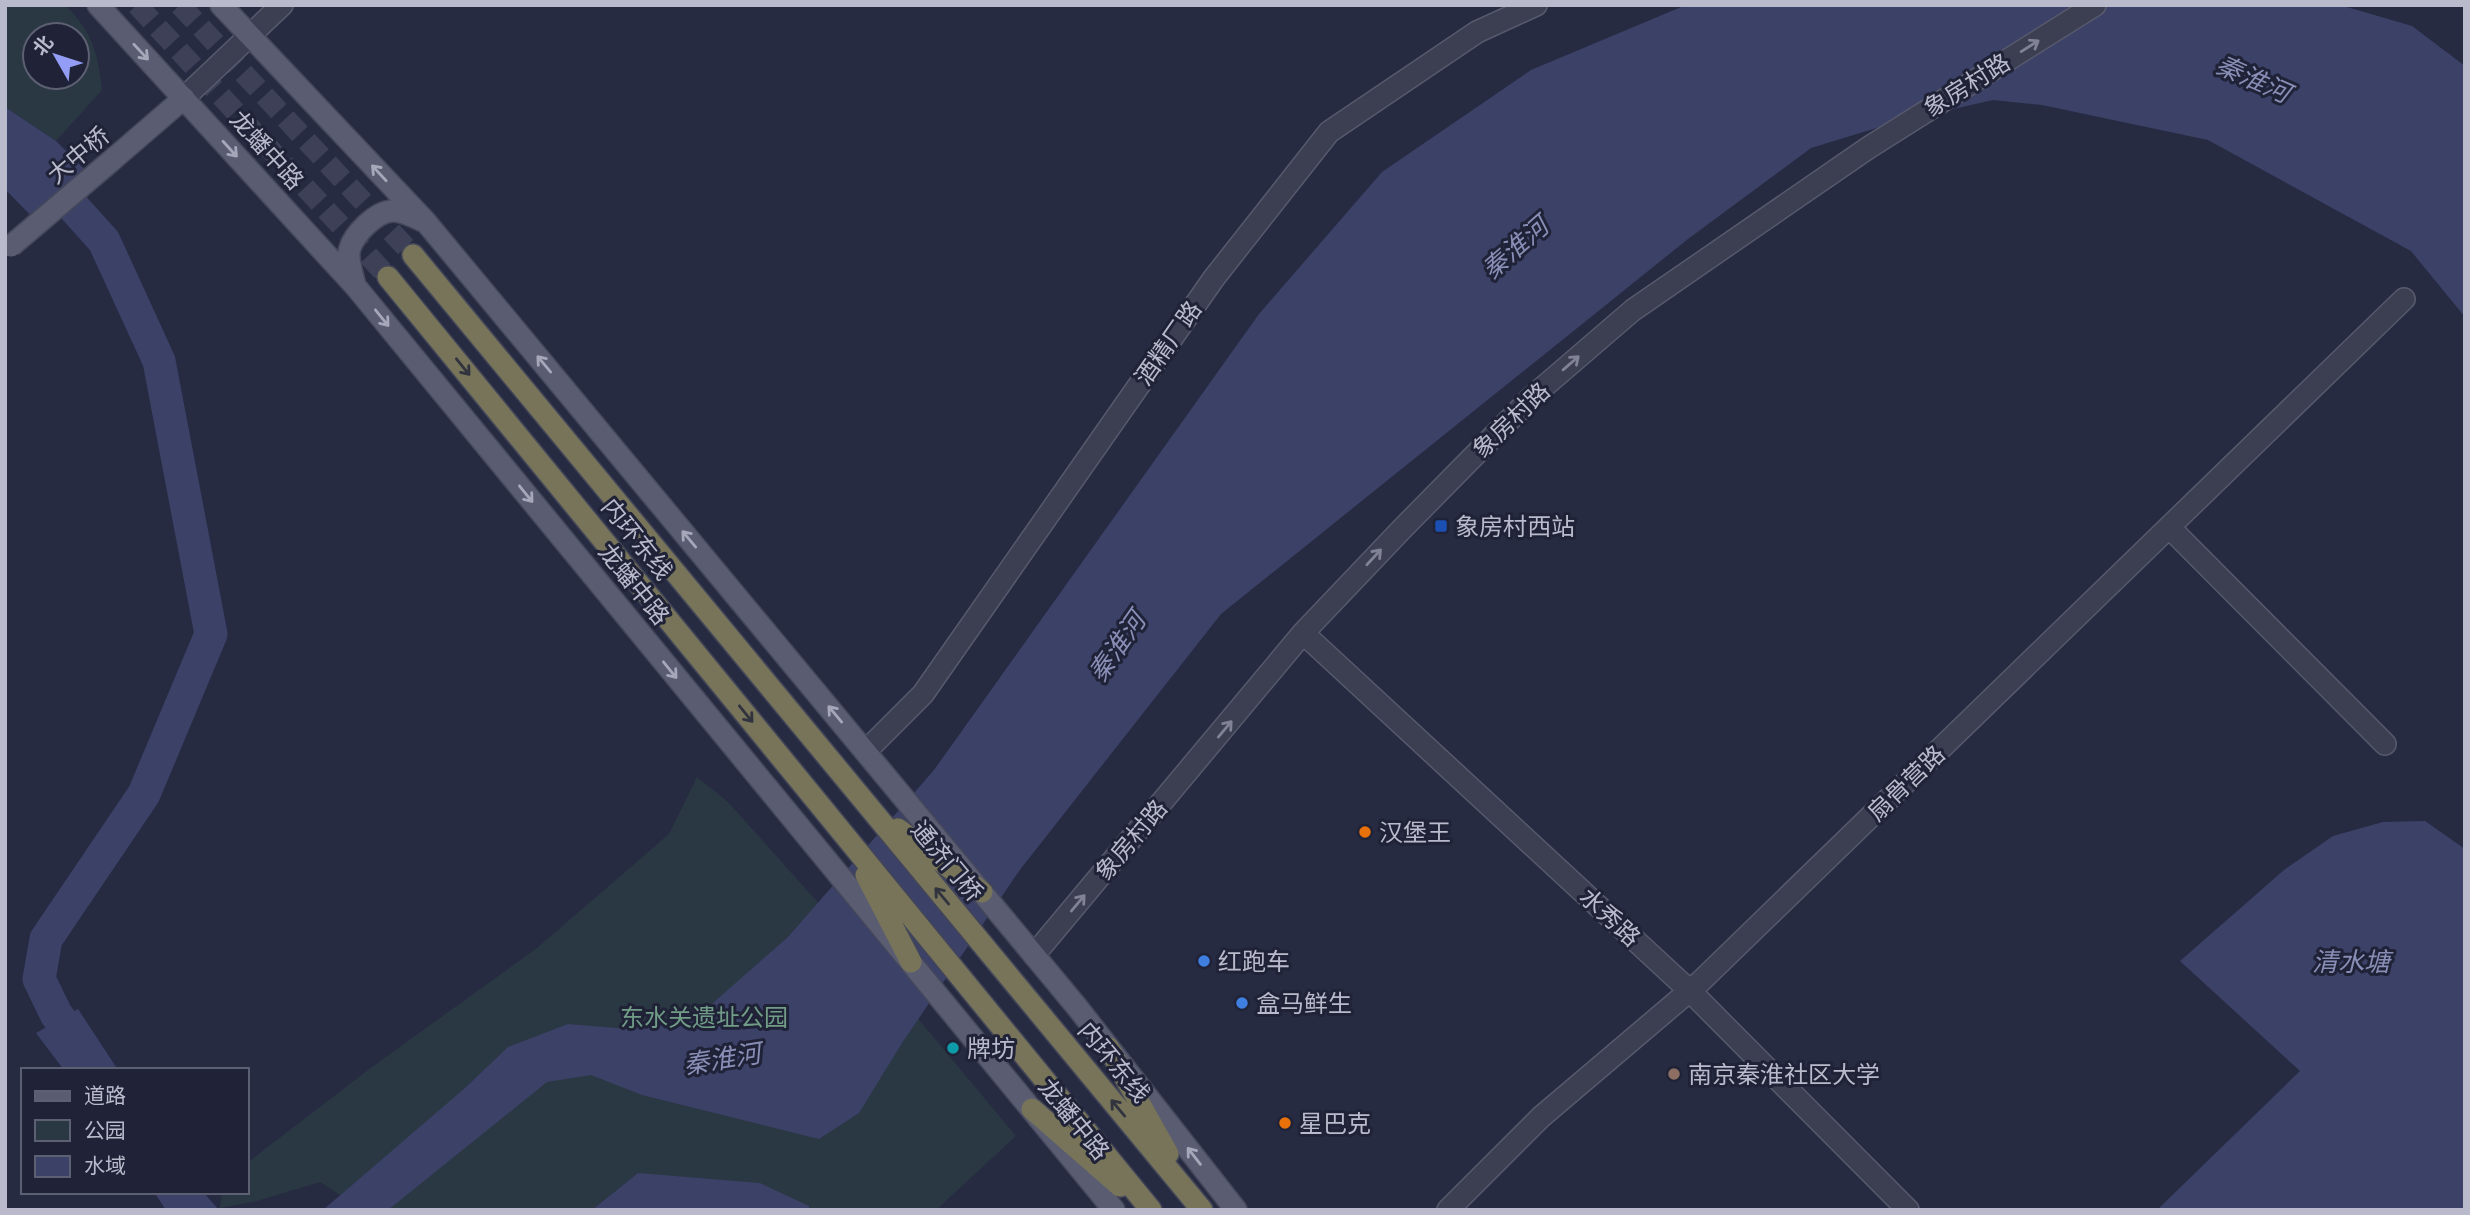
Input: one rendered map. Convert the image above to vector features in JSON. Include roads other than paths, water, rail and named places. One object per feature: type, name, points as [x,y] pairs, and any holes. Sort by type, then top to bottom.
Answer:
[{"type":"highway","name":"内环东线","points":[[413,255],[868,807]]},
{"type":"highway","name":"内环东线","points":[[388,277],[846,836]]},
{"type":"highway","points":[[868,807],[982,892]]},
{"type":"highway","name":"通济门桥","points":[[868,807],[986,948]]},
{"type":"highway","points":[[846,836],[911,962]]},
{"type":"highway","points":[[846,836],[1152,1210]]},
{"type":"highway","name":"内环东线","points":[[986,948],[1197,1204]]},
{"type":"highway","points":[[1108,1047],[1197,1204]]},
{"type":"highway","points":[[1032,1109],[1146,1210]]},
{"type":"main road","name":"龙蟠中路","points":[[98,5],[356,287],[1114,1210]]},
{"type":"main road","points":[[221,5],[425,221],[1034,955],[1236,1210]]},
{"type":"main road","name":"大中桥","points":[[8,249],[184,98]]},
{"type":"main road","points":[[356,287],[349,249],[359,232],[372,220],[390,211],[405,213],[425,221]]},
{"type":"street","points":[[184,98],[282,5]]},
{"type":"street","name":"酒精厂路","points":[[866,751],[923,694],[1214,278],[1329,132],[1477,32],[1536,5]]},
{"type":"street","name":"象房村路","points":[[1034,955],[1303,633],[1533,396],[1633,310],[1868,148],[2095,5]]},
{"type":"street","name":"扇骨营路","points":[[1448,1210],[1541,1118],[1691,992],[2404,299]]},
{"type":"street","points":[[2170,528],[2385,744]]},
{"type":"street","name":"水秀路","points":[[1303,633],[1691,992],[1908,1210]]},
{"type":"water","name":"秦淮河","points":[[1686,5],[2340,5],[2412,26],[2465,66],[2465,317],[2411,251],[2208,140],[2042,105],[1993,100],[1896,122],[1811,148],[1688,239],[1221,614],[1019,871],[902,1043],[859,1113],[819,1139],[642,1095],[591,1075],[547,1082],[388,1210],[323,1210],[465,1088],[508,1047],[568,1024],[629,1029],[705,1010],[788,937],[934,770],[1259,314],[1382,172],[1531,70]]},
{"type":"water","points":[[5,107],[56,141],[92,177],[38,223],[5,189]]},
{"type":"water","name":"清水塘","points":[[2425,821],[2465,849],[2465,1210],[2157,1210],[2300,1071],[2180,961],[2284,870],[2333,836],[2383,822]]},
{"type":"water","points":[[78,1009],[117,1068],[62,1068],[36,1033]]},
{"type":"water","points":[[638,1173],[760,1183],[809,1206],[809,1210],[592,1210]]},
{"type":"water","points":[[155,1194],[205,1194],[219,1210],[166,1210]]},
{"type":"waterway","points":[[5,137],[21,149],[104,241],[159,361],[211,634],[144,794],[46,939],[39,979],[56,1014],[96,1068]]},
{"type":"tunnel","points":[[137,5],[388,277]]},
{"type":"tunnel","points":[[180,5],[413,255]]},
{"type":"place","name":"象房村西站","points":[[1441,526]]},
{"type":"place","name":"汉堡王","points":[[1365,832]]},
{"type":"place","name":"红跑车","points":[[1204,961]]},
{"type":"place","name":"盒马鲜生","points":[[1242,1003]]},
{"type":"place","name":"牌坊","points":[[953,1048]]},
{"type":"place","name":"南京秦淮社区大学","points":[[1674,1074]]},
{"type":"place","name":"星巴克","points":[[1285,1123]]},
{"type":"park label","name":"东水关遗址公园","points":[[704,1017]]}]
